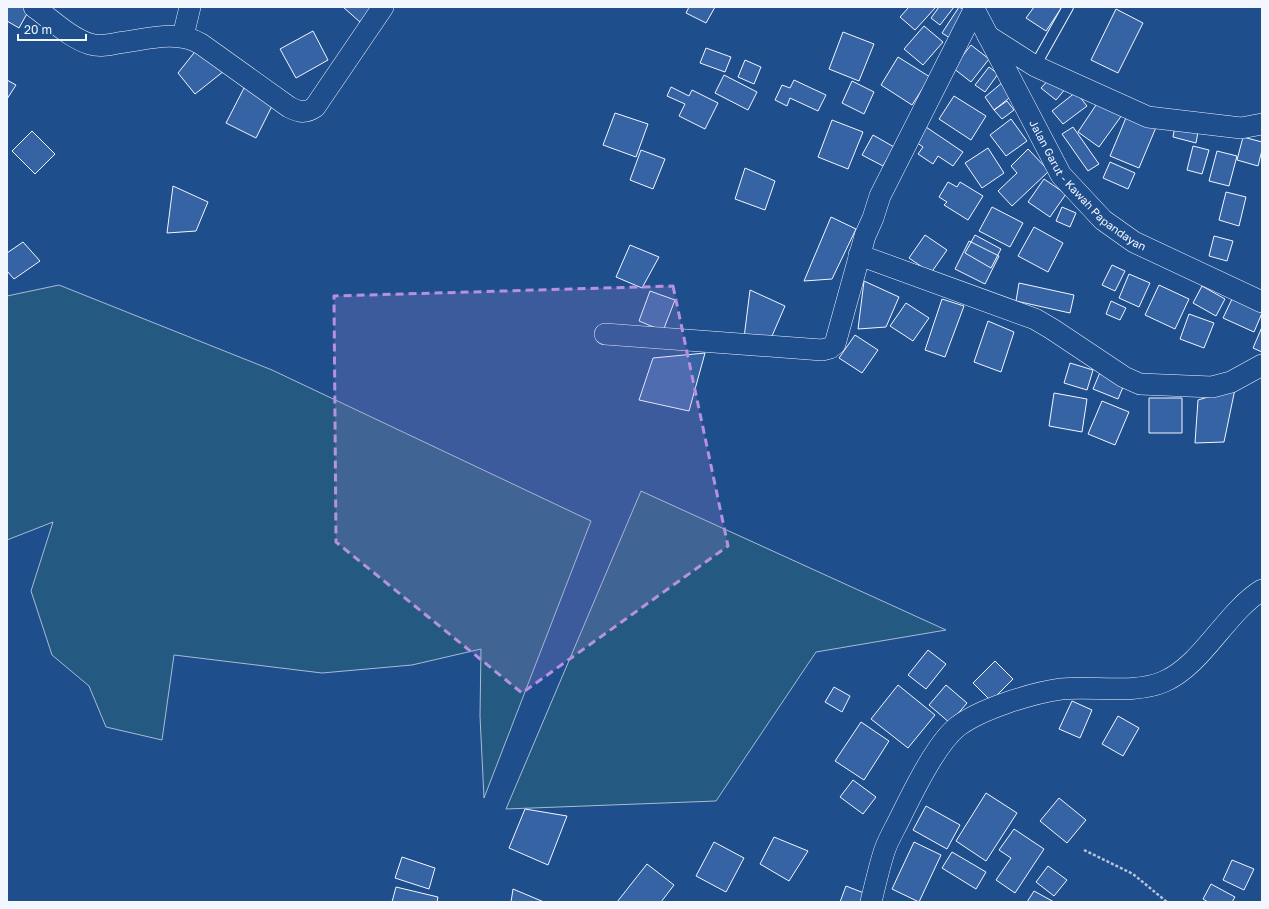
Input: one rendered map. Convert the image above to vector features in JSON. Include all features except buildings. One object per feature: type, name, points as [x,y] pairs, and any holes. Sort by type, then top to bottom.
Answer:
[{"type":"street","points":[[34,7],[74,36],[91,44],[107,45],[183,36],[201,44],[289,107],[302,112],[310,111],[315,107],[383,7]]},
{"type":"street","points":[[183,36],[190,7]]},
{"type":"street","points":[[605,334],[822,350],[830,348],[835,344],[859,255],[880,196],[974,9]]},
{"type":"street","name":"Jalan Garut - Kawah Papandayan","points":[[974,9],[1061,175],[1103,220],[1134,242],[1262,302]]},
{"type":"street","points":[[987,36],[1035,66],[1148,118],[1242,128],[1262,124]]},
{"type":"street","points":[[859,255],[1034,319],[1052,329],[1124,377],[1140,384],[1202,388],[1212,387],[1231,382],[1262,366]]},
{"type":"street","points":[[871,902],[884,851],[897,824],[944,739],[957,727],[976,716],[1034,694],[1063,689],[1147,688],[1165,682],[1200,654],[1249,598],[1262,590]]},
{"type":"lane","points":[[1035,66],[1068,7]]},
{"type":"path","points":[[1084,850],[1133,874],[1167,902]]},
{"type":"highlighted area","points":[[673,286],[728,546],[522,693],[336,542],[334,296]]},
{"type":"shaded area","points":[[59,285],[272,370],[591,521],[484,798],[480,716],[481,649],[412,665],[322,673],[174,655],[162,740],[106,727],[89,686],[52,655],[31,591],[53,522],[7,540],[7,296]]},
{"type":"shaded area","points":[[641,491],[946,630],[816,652],[716,801],[506,809]]}]
